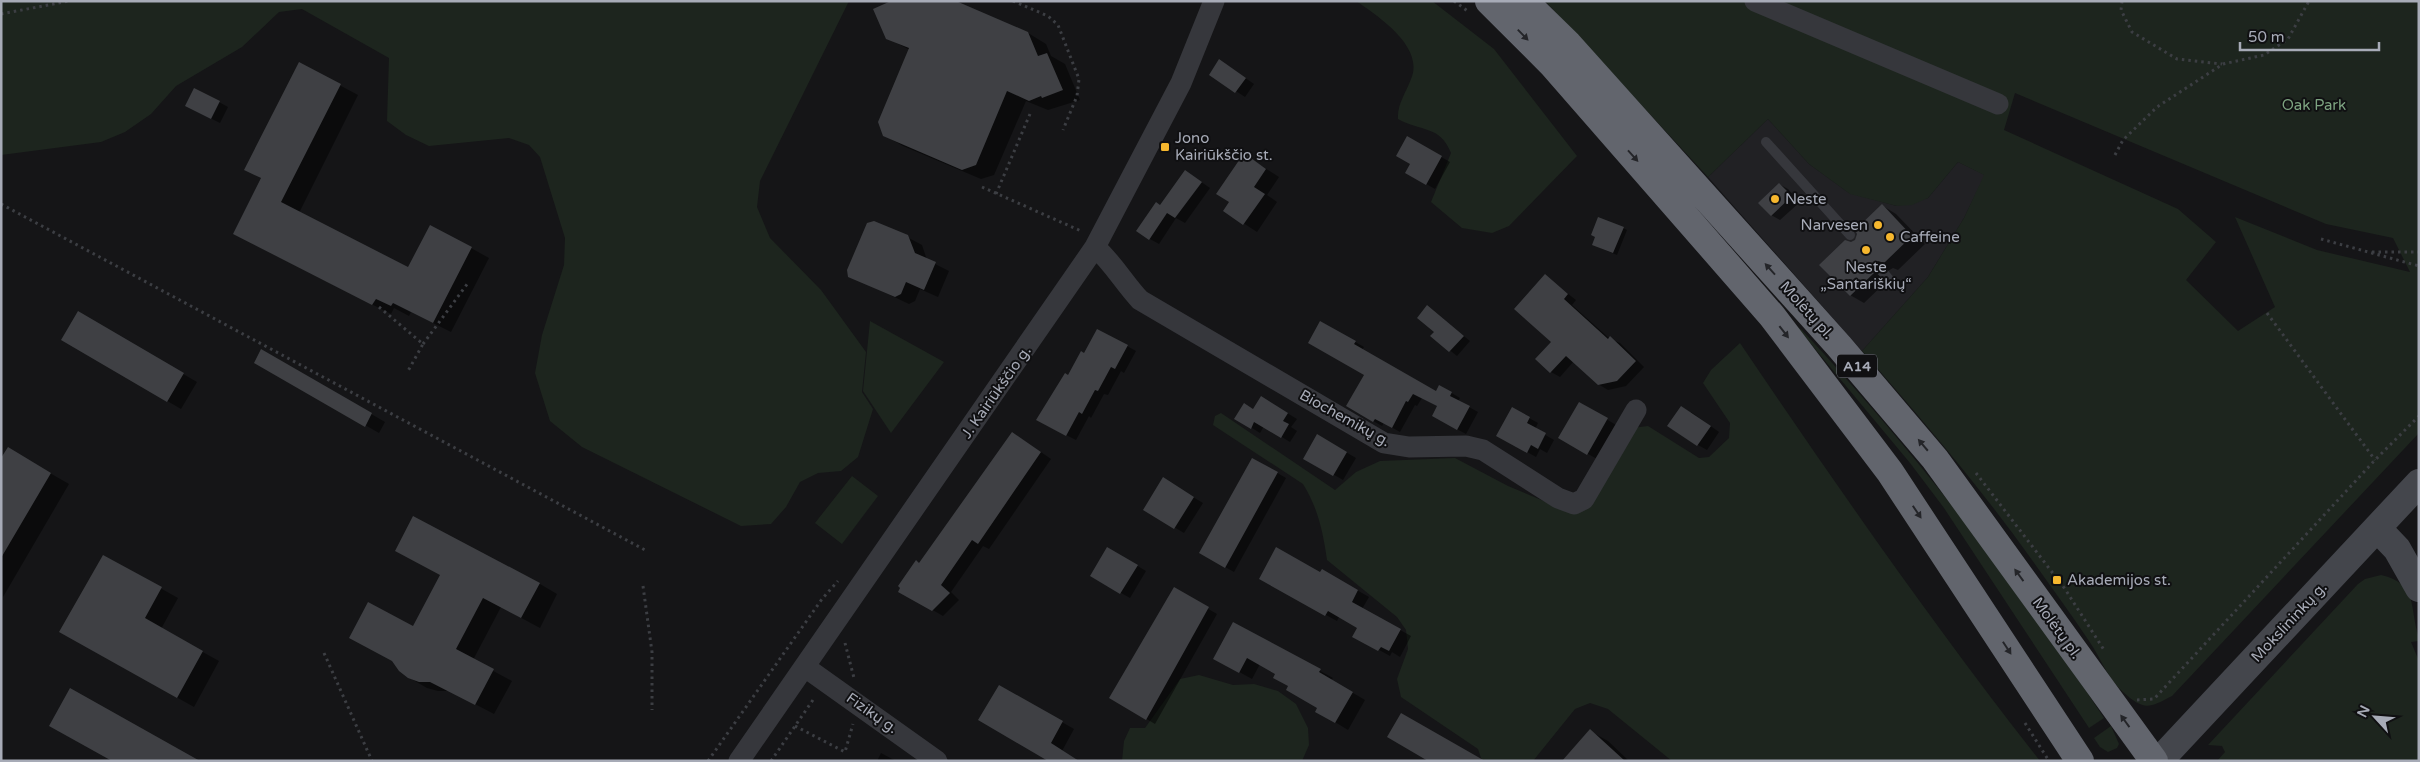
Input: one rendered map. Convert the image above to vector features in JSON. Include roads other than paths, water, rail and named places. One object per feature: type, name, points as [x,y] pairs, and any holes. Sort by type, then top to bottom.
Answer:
[{"type":"highway","name":"Molėtų pl.","points":[[1488,1],[1552,64],[1772,316],[1890,472],[2080,761]]},
{"type":"highway","name":"Molėtų pl.","points":[[1524,1],[1568,44],[1840,346],[1935,459],[2154,761]]},
{"type":"main road","name":"Mokslininkų g.","points":[[2159,761],[2419,483]]},
{"type":"main road","points":[[2377,528],[2397,549],[2419,588]]},
{"type":"street","name":"J. Kairiūkščio g.","points":[[739,761],[813,672],[838,618],[1098,243],[1181,83],[1214,1]]},
{"type":"street","points":[[1755,1],[1998,104]]},
{"type":"street","name":"Biochemikų g.","points":[[1098,243],[1140,300],[1384,443],[1409,447],[1466,446],[1483,450],[1558,498],[1574,504],[1584,499],[1636,410]]},
{"type":"street","name":"Fizikų g.","points":[[813,672],[937,761]]},
{"type":"lane","points":[[1766,142],[1850,235]]},
{"type":"lane","points":[[1879,268],[1894,285]]},
{"type":"place","name":"Jono Kairiūkščio st.","points":[[1165,147]]},
{"type":"place","name":"Neste","points":[[1775,199]]},
{"type":"place","name":"Narvesen","points":[[1878,225]]},
{"type":"place","name":"Caffeine","points":[[1890,237]]},
{"type":"place","name":"Neste „Santariškių“","points":[[1866,250]]},
{"type":"place","name":"Akademijos st.","points":[[2057,580]]},
{"type":"park label","name":"Oak Park","points":[[2314,105]]}]
